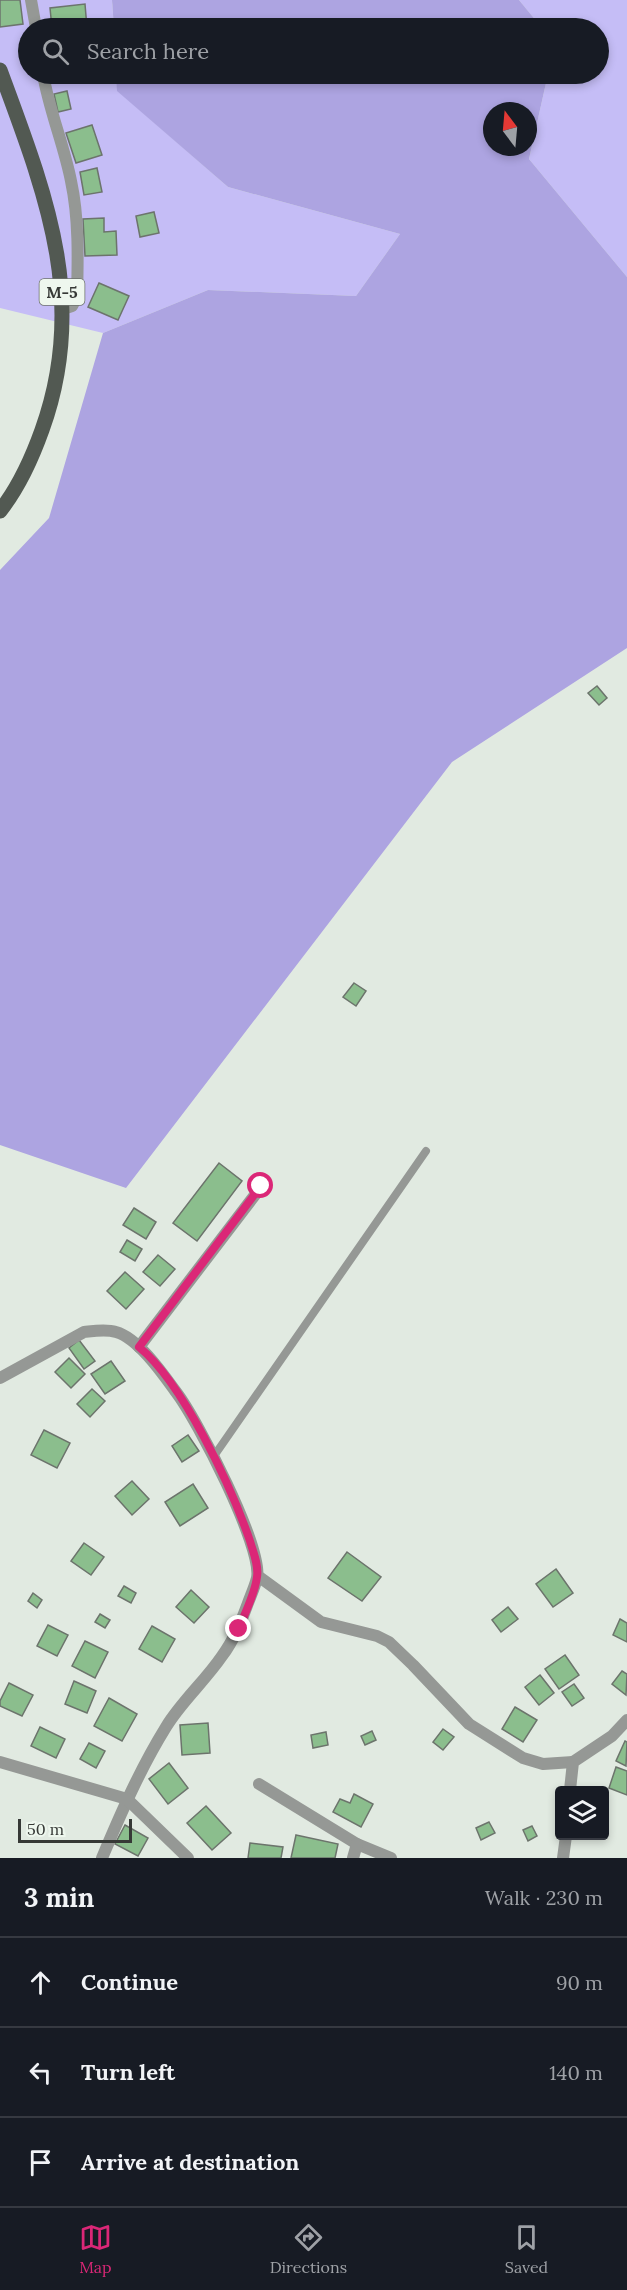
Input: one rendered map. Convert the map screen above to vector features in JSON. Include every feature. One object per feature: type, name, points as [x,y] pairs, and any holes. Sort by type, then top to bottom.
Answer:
[{"type":"main road","name":"M-5","points":[[0,70],[46,199],[58,257],[63,309],[57,371],[47,415],[21,478],[0,511]]},
{"type":"street","points":[[31,0],[34,18]]},
{"type":"street","points":[[45,84],[75,201],[77,297],[72,306],[63,309]]},
{"type":"street","points":[[139,1347],[261,1186]]},
{"type":"street","points":[[0,1378],[84,1332],[96,1330],[117,1332],[139,1347],[149,1355],[179,1395],[214,1456],[244,1524],[256,1560],[258,1576],[239,1629],[222,1657],[167,1726],[127,1799],[102,1858]]},
{"type":"street","points":[[258,1576],[321,1622],[378,1636],[389,1642],[469,1724],[523,1758],[543,1764],[573,1762],[612,1736],[627,1720]]},
{"type":"street","points":[[0,1762],[127,1799],[188,1858]]},
{"type":"street","points":[[571,1786],[573,1762]]},
{"type":"street","points":[[259,1784],[357,1844],[391,1858]]},
{"type":"street","points":[[563,1858],[565,1840]]},
{"type":"street","points":[[353,1858],[357,1844]]},
{"type":"lane","points":[[214,1456],[426,1151]]},
{"type":"shaded area","points":[[0,0],[112,0],[113,18],[18,18],[18,84],[117,84],[118,91],[228,187],[400,234],[356,296],[208,290],[103,333],[0,308]]},
{"type":"shaded area","points":[[112,0],[519,0],[534,18],[113,18]]},
{"type":"shaded area","points":[[519,0],[627,0],[627,277],[529,159],[530,156],[537,156],[537,123],[546,84],[609,84],[609,18],[534,18]]},
{"type":"shaded area","points":[[117,84],[546,84],[537,123],[537,102],[483,102],[483,156],[530,156],[529,159],[627,277],[627,648],[452,762],[126,1188],[0,1145],[0,570],[49,518],[103,333],[208,290],[356,296],[400,234],[228,187],[117,91]]},
{"type":"building","points":[[0,0],[20,0],[22,18],[18,18],[18,25],[0,27]]},
{"type":"building","points":[[85,4],[86,18],[51,18],[50,8]]},
{"type":"building","points":[[67,91],[71,109],[58,112],[54,94]]},
{"type":"building","points":[[92,125],[102,155],[76,163],[66,133]]},
{"type":"building","points":[[97,168],[102,192],[84,195],[80,172]]},
{"type":"building","points":[[154,212],[159,233],[140,237],[136,216]]},
{"type":"building","points":[[104,218],[104,232],[116,231],[117,255],[85,256],[83,219]]},
{"type":"building","points":[[99,283],[129,296],[118,320],[88,307]]},
{"type":"building","points":[[597,686],[607,698],[599,705],[588,693]]},
{"type":"building","points":[[354,983],[366,991],[356,1006],[343,997]]},
{"type":"building","points":[[219,1163],[242,1181],[197,1241],[173,1223]]},
{"type":"building","points":[[134,1208],[156,1222],[146,1239],[123,1225]]},
{"type":"building","points":[[127,1240],[142,1249],[135,1261],[120,1252]]},
{"type":"building","points":[[158,1255],[175,1269],[160,1286],[143,1272]]},
{"type":"building","points":[[125,1272],[144,1289],[126,1309],[107,1291]]},
{"type":"building","points":[[79,1340],[95,1361],[84,1369],[69,1348]]},
{"type":"building","points":[[69,1358],[85,1374],[71,1388],[55,1372]]},
{"type":"building","points":[[111,1361],[125,1381],[105,1394],[91,1374]]},
{"type":"building","points":[[92,1389],[105,1401],[90,1417],[77,1404]]},
{"type":"building","points":[[44,1430],[70,1443],[57,1468],[31,1455]]},
{"type":"building","points":[[188,1435],[199,1451],[182,1462],[172,1446]]},
{"type":"building","points":[[132,1481],[149,1499],[132,1515],[115,1496]]},
{"type":"building","points":[[193,1484],[208,1508],[180,1526],[165,1502]]},
{"type":"building","points":[[84,1543],[104,1557],[91,1575],[71,1561]]},
{"type":"building","points":[[347,1552],[381,1577],[362,1601],[328,1578]]},
{"type":"building","points":[[556,1569],[573,1593],[553,1607],[536,1584]]},
{"type":"building","points":[[124,1586],[136,1593],[131,1603],[118,1596]]},
{"type":"building","points":[[191,1590],[209,1607],[194,1623],[176,1607]]},
{"type":"building","points":[[33,1593],[42,1600],[37,1608],[28,1601]]},
{"type":"building","points":[[508,1607],[518,1619],[501,1632],[492,1620]]},
{"type":"building","points":[[100,1614],[110,1620],[105,1628],[95,1622]]},
{"type":"building","points":[[620,1619],[627,1623],[627,1642],[613,1635]]},
{"type":"building","points":[[48,1625],[68,1635],[57,1656],[37,1646]]},
{"type":"building","points":[[152,1626],[175,1639],[162,1662],[139,1649]]},
{"type":"building","points":[[85,1641],[108,1652],[95,1678],[72,1666]]},
{"type":"building","points":[[565,1655],[579,1675],[559,1689],[545,1669]]},
{"type":"building","points":[[622,1671],[627,1674],[626,1695],[612,1684]]},
{"type":"building","points":[[540,1675],[554,1693],[539,1705],[525,1687]]},
{"type":"building","points":[[74,1681],[96,1691],[87,1713],[65,1704]]},
{"type":"building","points":[[9,1683],[33,1695],[22,1716],[0,1706],[0,1701]]},
{"type":"building","points":[[574,1684],[584,1698],[572,1706],[562,1692]]},
{"type":"building","points":[[109,1698],[137,1714],[122,1741],[94,1726]]},
{"type":"building","points":[[515,1707],[537,1720],[523,1742],[502,1729]]},
{"type":"building","points":[[208,1723],[210,1753],[182,1755],[180,1725]]},
{"type":"building","points":[[40,1727],[65,1739],[56,1758],[31,1746]]},
{"type":"building","points":[[443,1729],[454,1737],[443,1750],[433,1742]]},
{"type":"building","points":[[372,1731],[376,1740],[365,1745],[361,1736]]},
{"type":"building","points":[[326,1732],[328,1745],[313,1748],[311,1735]]},
{"type":"building","points":[[625,1741],[627,1742],[626,1766],[616,1761]]},
{"type":"building","points":[[89,1743],[105,1751],[96,1768],[80,1759]]},
{"type":"building","points":[[169,1763],[188,1788],[168,1804],[149,1779]]},
{"type":"building","points":[[616,1767],[627,1771],[627,1795],[609,1788]]},
{"type":"building","points":[[354,1794],[373,1804],[361,1827],[333,1812],[340,1799],[350,1803]]},
{"type":"building","points":[[206,1806],[231,1833],[212,1850],[187,1823]]},
{"type":"building","points":[[489,1822],[495,1833],[481,1840],[476,1828]]},
{"type":"building","points":[[125,1825],[148,1838],[138,1856],[115,1844]]},
{"type":"building","points":[[532,1826],[537,1836],[528,1841],[523,1830]]},
{"type":"building","points":[[296,1835],[338,1844],[335,1858],[291,1858]]},
{"type":"building","points":[[250,1843],[283,1847],[281,1858],[248,1858]]},
{"type":"route","points":[[239,1629],[258,1576],[256,1560],[244,1524],[214,1456],[179,1395],[149,1355],[139,1347],[261,1186]]}]
